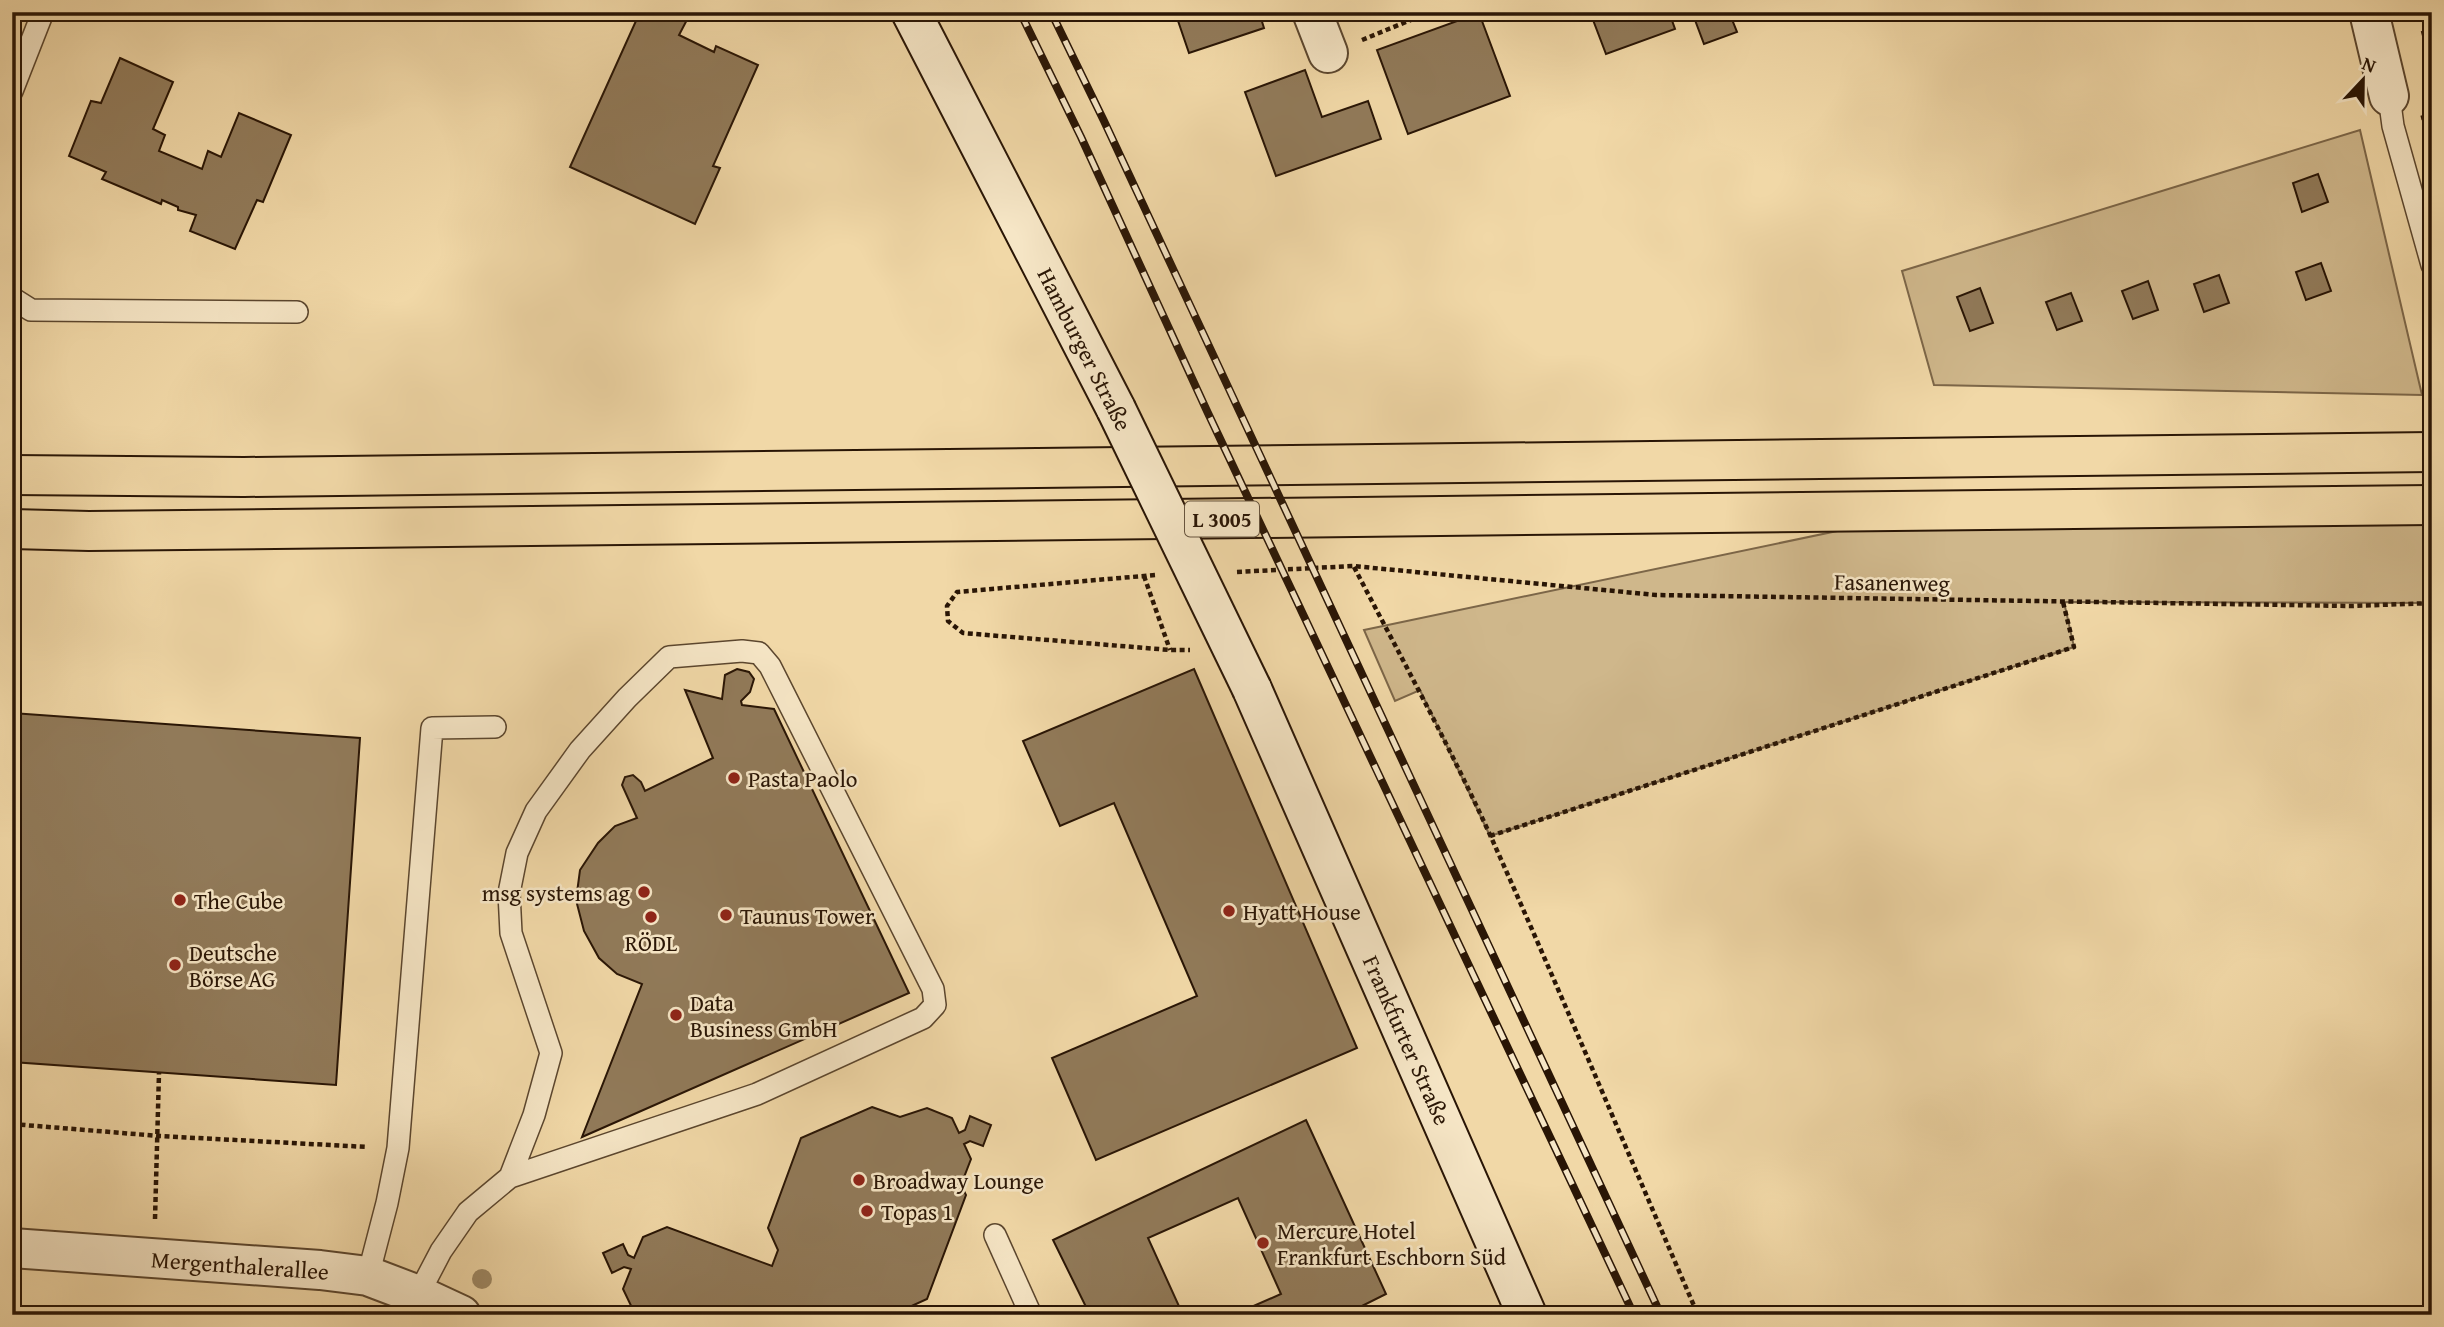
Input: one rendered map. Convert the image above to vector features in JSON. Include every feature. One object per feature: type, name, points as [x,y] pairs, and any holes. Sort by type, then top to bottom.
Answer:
[{"type":"highway","points":[[12,475],[244,477],[2432,452]]},
{"type":"highway","name":"L 3005","points":[[12,529],[89,531],[2432,505]]},
{"type":"street","name":"Hamburger Straße","points":[[911,12],[1116,409],[1252,689]]},
{"type":"street","points":[[1312,12],[1328,53]]},
{"type":"street","points":[[2369,12],[2389,96]]},
{"type":"street","name":"Frankfurter Straße","points":[[1252,689],[1525,1314]]},
{"type":"street","name":"Mergenthalerallee","points":[[12,1248],[320,1270],[368,1276],[461,1315]]},
{"type":"lane","points":[[12,91],[43,12]]},
{"type":"lane","points":[[2389,96],[2393,126],[2432,265]]},
{"type":"lane","points":[[12,298],[31,310],[297,313]]},
{"type":"lane","points":[[418,1295],[441,1251],[468,1212],[510,1177],[757,1094],[923,1018],[935,1005],[933,989],[769,666],[759,653],[743,651],[669,657],[580,750],[536,811],[517,853],[509,893],[511,933],[551,1053],[534,1115],[510,1177]]},
{"type":"lane","points":[[368,1276],[398,1149],[432,728],[495,727]]},
{"type":"lane","points":[[995,1235],[1031,1315]]},
{"type":"path","points":[[1328,53],[1430,12]]},
{"type":"path","points":[[1353,566],[1420,690],[1490,836],[1698,1315]]},
{"type":"path","name":"Fasanenweg","points":[[1228,572],[1353,566],[1656,595],[2352,606],[2432,603]]},
{"type":"path","points":[[1158,575],[957,592],[947,607],[948,621],[963,633],[1170,650],[1233,648]]},
{"type":"path","points":[[1144,576],[1170,650]]},
{"type":"path","points":[[1490,836],[2074,647],[2063,602]]},
{"type":"path","points":[[153,1259],[159,1073]]},
{"type":"path","points":[[12,1124],[159,1136],[398,1149]]},
{"type":"shaded area","points":[[2360,130],[2422,395],[1934,385],[1902,271]]},
{"type":"shaded area","points":[[2432,515],[2432,603],[2064,602],[2074,647],[1490,836],[1420,690],[1395,701],[1364,630],[1904,517]]},
{"type":"building","points":[[640,12],[690,14],[679,35],[714,52],[716,46],[758,65],[713,166],[720,168],[695,224],[570,167]]},
{"type":"building","points":[[1175,12],[1259,12],[1264,28],[1189,53]]},
{"type":"building","points":[[1590,12],[1669,12],[1675,29],[1606,54]]},
{"type":"building","points":[[1692,12],[1729,12],[1737,32],[1704,44]]},
{"type":"building","points":[[1479,13],[1510,96],[1408,134],[1377,50]]},
{"type":"building","points":[[2432,30],[2432,71],[2422,32]]},
{"type":"building","points":[[120,58],[173,82],[153,129],[165,135],[159,151],[202,169],[208,151],[221,157],[239,113],[291,135],[263,202],[257,200],[235,249],[190,231],[196,215],[178,210],[178,207],[162,200],[161,204],[102,179],[106,172],[69,156],[91,101],[101,103]]},
{"type":"building","points":[[1305,70],[1322,117],[1368,101],[1381,139],[1276,176],[1245,92]]},
{"type":"building","points":[[2318,174],[2328,202],[2302,212],[2293,183]]},
{"type":"building","points":[[2321,263],[2331,291],[2306,300],[2296,272]]},
{"type":"building","points":[[2219,275],[2229,303],[2204,312],[2194,284]]},
{"type":"building","points":[[2148,281],[2158,310],[2133,319],[2122,291]]},
{"type":"building","points":[[1980,288],[1993,323],[1970,331],[1957,297]]},
{"type":"building","points":[[2071,293],[2082,321],[2057,330],[2046,302]]},
{"type":"building","name":"Taunus Tower","points":[[737,669],[749,672],[754,679],[750,692],[741,701],[742,705],[774,709],[909,993],[582,1137],[642,984],[617,974],[599,958],[584,931],[576,900],[580,870],[598,843],[615,826],[637,818],[622,785],[625,777],[633,775],[641,782],[645,791],[713,758],[685,690],[722,699],[725,675]]},
{"type":"building","name":"Hyatt House","points":[[1194,669],[1357,1048],[1096,1160],[1052,1058],[1197,996],[1114,803],[1060,826],[1023,741]]},
{"type":"building","name":"The Cube","points":[[12,713],[360,738],[336,1085],[12,1062]]},
{"type":"building","name":"Topas 1","points":[[872,1107],[900,1117],[927,1108],[952,1118],[959,1133],[965,1130],[970,1116],[991,1125],[983,1146],[970,1141],[964,1144],[971,1159],[961,1185],[966,1195],[927,1299],[892,1315],[635,1314],[623,1289],[631,1269],[624,1267],[612,1273],[603,1253],[623,1244],[628,1255],[634,1258],[643,1237],[667,1227],[772,1266],[778,1250],[768,1228],[801,1138]]},
{"type":"building","points":[[1306,1120],[1386,1294],[1344,1315],[1233,1315],[1281,1294],[1238,1198],[1148,1238],[1183,1315],[1090,1315],[1053,1240]]},
{"type":"railway","points":[[1020,12],[1634,1315]]},
{"type":"railway","points":[[1051,12],[1661,1315]]},
{"type":"place","name":"Pasta Paolo","points":[[734,778]]},
{"type":"place","name":"msg systems ag","points":[[644,892]]},
{"type":"place","name":"The Cube","points":[[180,900]]},
{"type":"place","name":"Hyatt House","points":[[1229,911]]},
{"type":"place","name":"Taunus Tower","points":[[726,915]]},
{"type":"place","name":"RÖDL","points":[[651,917]]},
{"type":"place","name":"Deutsche Börse AG","points":[[175,965]]},
{"type":"place","name":"Data Business GmbH","points":[[676,1015]]},
{"type":"place","name":"Broadway Lounge","points":[[859,1180]]},
{"type":"place","name":"Topas 1","points":[[867,1211]]},
{"type":"place","name":"Mercure Hotel Frankfurt Eschborn Süd","points":[[1263,1243]]}]
